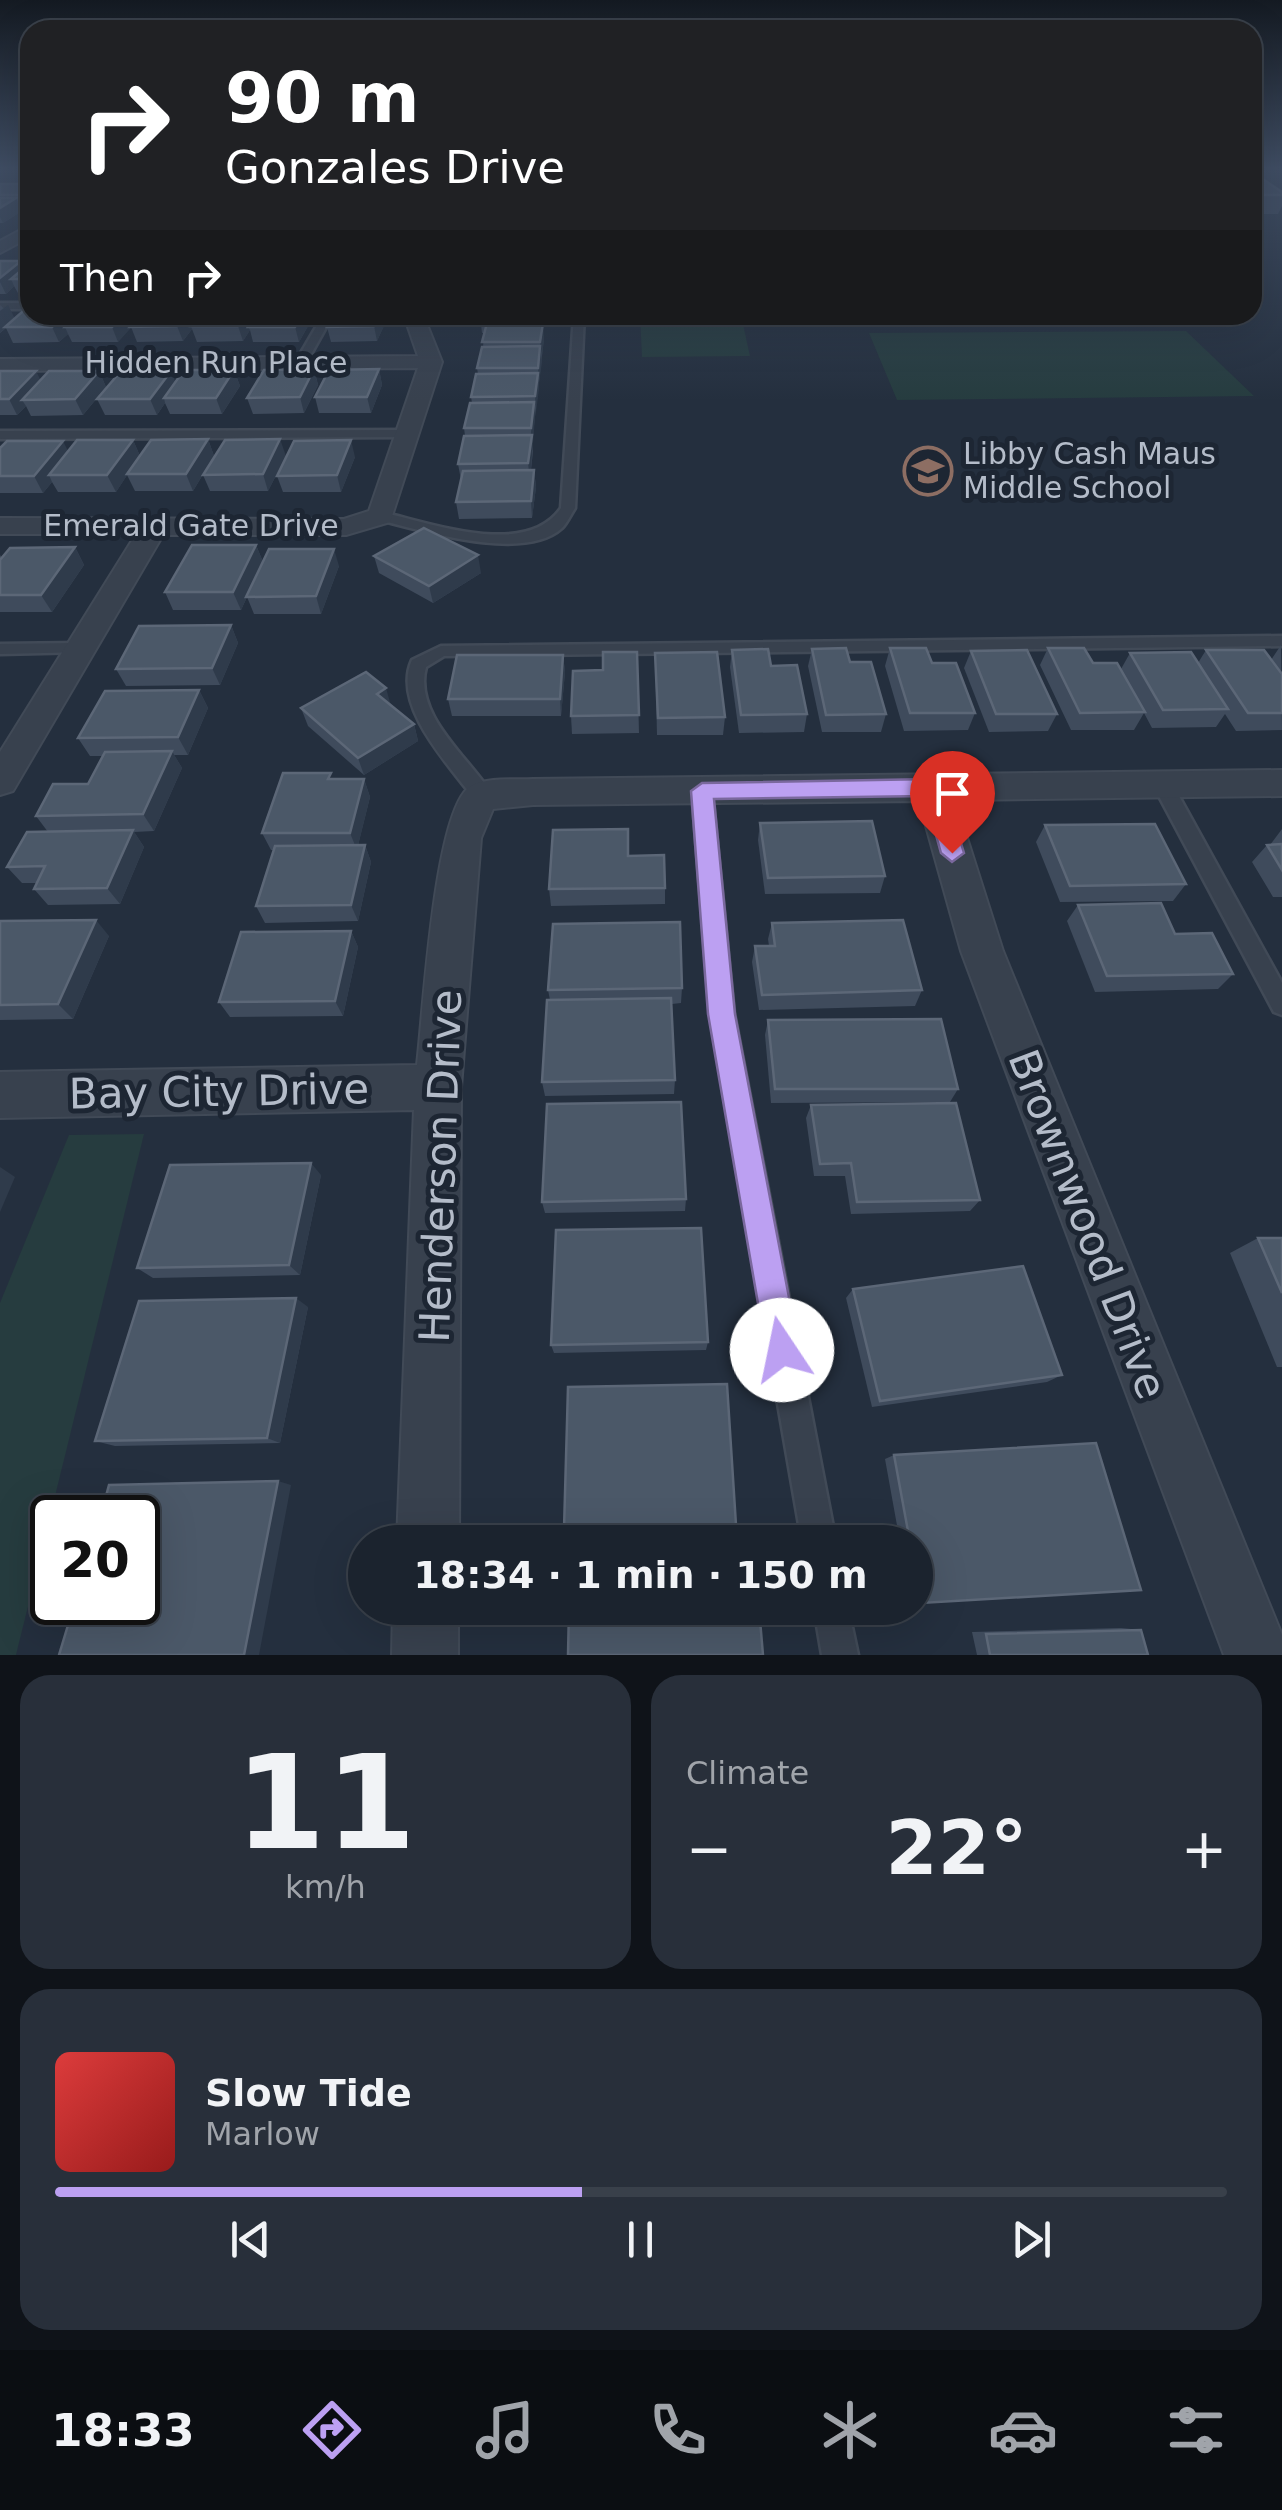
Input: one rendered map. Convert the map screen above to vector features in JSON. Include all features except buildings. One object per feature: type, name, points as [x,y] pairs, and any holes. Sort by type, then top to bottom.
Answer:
[{"type":"street","points":[[380,516],[432,362],[418,325]]},
{"type":"street","name":"Hidden Run Place","points":[[0,365],[432,362]]},
{"type":"street","name":"Emerald Gate Drive","points":[[0,526],[346,527],[380,516]]},
{"type":"street","points":[[0,782],[154,525]]},
{"type":"street","points":[[483,796],[1282,782]]},
{"type":"street","name":"Brownwood Drive","points":[[933,788],[982,951],[1256,1655]]},
{"type":"street","name":"Henderson Drive","points":[[428,1525],[438,1087],[462,838],[474,806],[483,796]]},
{"type":"street","name":"Bay City Drive","points":[[0,1095],[438,1087]]},
{"type":"street","points":[[425,1655],[426,1625]]},
{"type":"lane","points":[[301,363],[322,325]]},
{"type":"lane","points":[[380,516],[494,539],[546,534],[563,523],[568,508],[578,325]]},
{"type":"lane","points":[[0,435],[410,433]]},
{"type":"lane","points":[[483,796],[420,708],[412,689],[418,664],[440,651],[1282,640]]},
{"type":"lane","points":[[0,648],[79,648]]},
{"type":"lane","points":[[1162,783],[1282,1004]]},
{"type":"lane","points":[[702,791],[722,1014],[816,1525]]},
{"type":"lane","points":[[834,1625],[840,1655]]},
{"type":"green space","points":[[640,325],[743,325],[750,356],[642,357]]},
{"type":"green space","points":[[1186,331],[1254,396],[897,400],[869,333]]},
{"type":"green space","points":[[144,1134],[55,1495],[30,1495],[30,1598],[16,1655],[0,1655],[0,1303],[69,1135]]},
{"type":"place","name":"Libby Cash Maus Middle School","points":[[928,471]]},
{"type":"route","points":[[782,1350],[722,1014],[702,791],[933,788],[952,853]]}]
